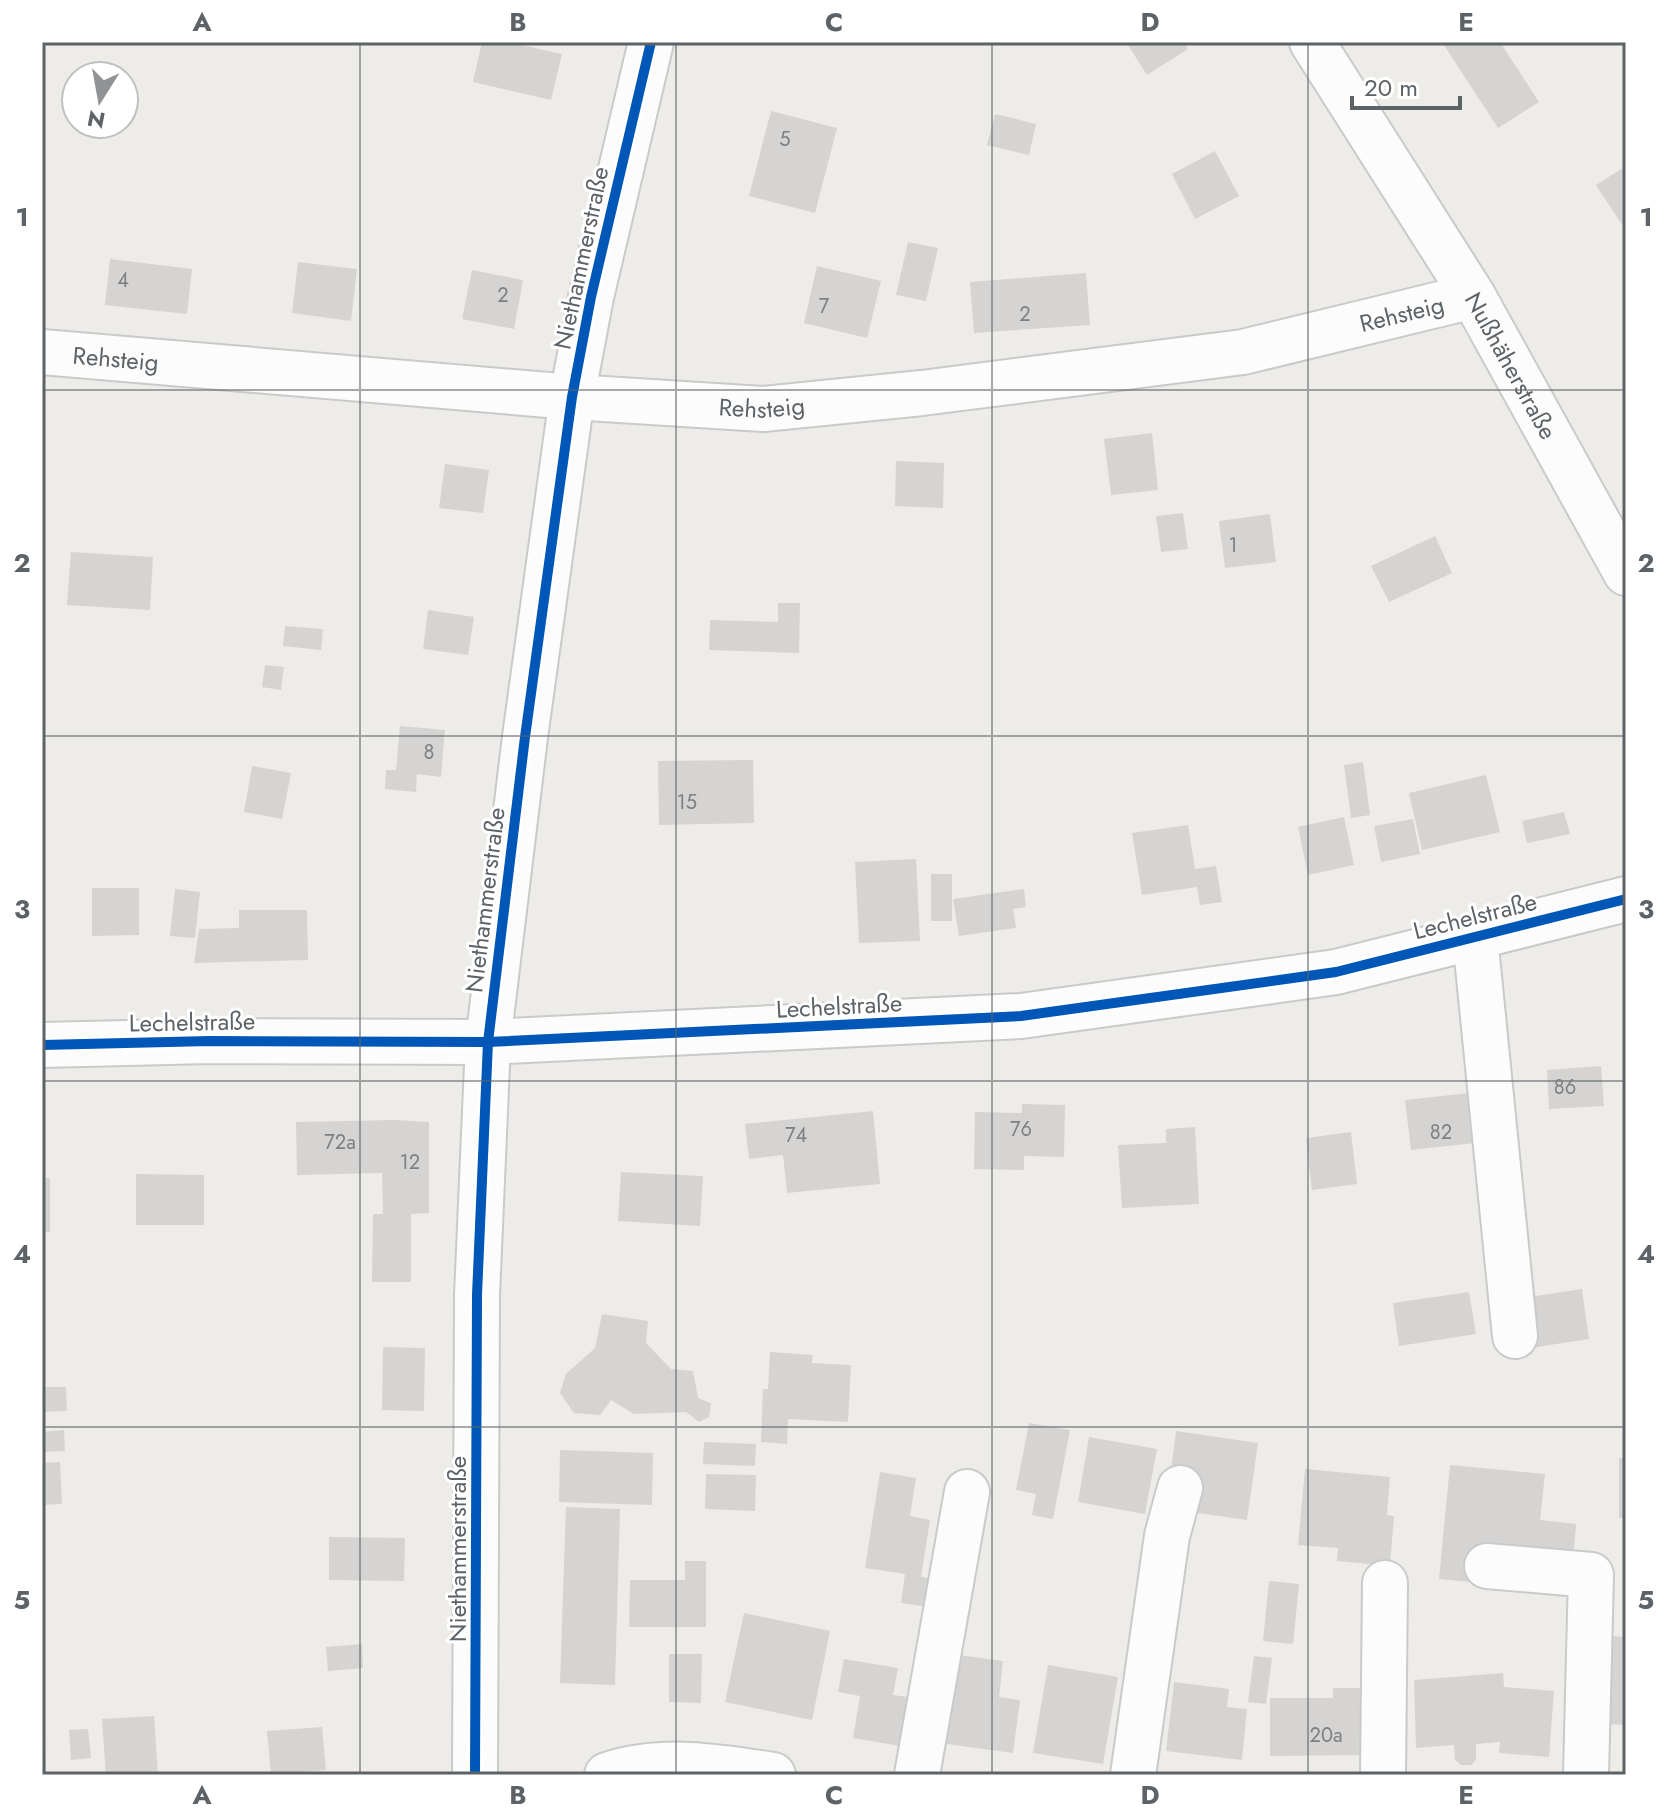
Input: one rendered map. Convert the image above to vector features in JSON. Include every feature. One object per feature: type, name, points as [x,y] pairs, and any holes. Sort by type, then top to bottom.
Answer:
[{"type":"street","name":"Niethammerstraße","points":[[475,1775],[477,1295],[488,1042],[525,737],[572,397],[595,281],[651,42]]},
{"type":"street","name":"Nußhäherstraße","points":[[1312,42],[1473,296],[1626,573]]},
{"type":"street","name":"Rehsteig","points":[[42,352],[572,397],[763,409],[922,393],[1243,352],[1473,296]]},
{"type":"street","name":"Lechelstraße","points":[[42,1045],[210,1041],[488,1042],[1021,1016],[1336,972],[1626,899]]},
{"type":"street","points":[[1475,937],[1515,1336]]},
{"type":"street","points":[[1133,1775],[1167,1536],[1180,1488]]},
{"type":"street","points":[[917,1775],[967,1492]]},
{"type":"street","points":[[1487,1566],[1591,1575],[1586,1775]]},
{"type":"street","points":[[1383,1775],[1385,1583]]},
{"type":"street","points":[[607,1775],[631,1767],[708,1765],[773,1775]]},
{"type":"building","points":[[482,42],[508,42],[562,54],[551,100],[473,82]]},
{"type":"building","points":[[1126,42],[1184,42],[1188,49],[1147,75]]},
{"type":"building","points":[[1442,42],[1500,42],[1539,102],[1498,128]]},
{"type":"building","points":[[771,111],[837,128],[815,213],[749,196]]},
{"type":"building","points":[[995,114],[1036,124],[1029,155],[987,145]]},
{"type":"building","points":[[1215,151],[1239,196],[1195,219],[1172,174]]},
{"type":"building","points":[[1626,166],[1626,231],[1596,185]]},
{"type":"building","points":[[908,242],[938,248],[926,301],[896,295]]},
{"type":"building","points":[[110,259],[192,269],[187,314],[105,305]]},
{"type":"building","points":[[298,262],[357,269],[351,321],[292,313]]},
{"type":"building","points":[[817,266],[881,281],[867,338],[804,323]]},
{"type":"building","points":[[472,270],[523,280],[514,329],[462,319]]},
{"type":"building","points":[[1086,273],[1090,325],[974,333],[970,282]]},
{"type":"building","points":[[1152,433],[1158,490],[1111,495],[1104,439]]},
{"type":"building","points":[[896,461],[944,463],[943,508],[895,506]]},
{"type":"building","points":[[445,464],[489,470],[483,513],[439,508]]},
{"type":"building","points":[[1183,513],[1188,549],[1161,552],[1156,516]]},
{"type":"building","points":[[1270,514],[1276,562],[1225,568],[1219,521]]},
{"type":"building","points":[[1435,536],[1452,573],[1389,602],[1371,566]]},
{"type":"building","points":[[71,552],[153,557],[150,610],[67,605]]},
{"type":"building","points":[[778,603],[800,603],[799,653],[709,650],[710,620],[778,622]]},
{"type":"building","points":[[428,610],[474,617],[468,655],[423,649]]},
{"type":"building","points":[[285,626],[323,629],[321,650],[283,646]]},
{"type":"building","points":[[265,665],[284,667],[281,690],[262,687]]},
{"type":"building","points":[[400,726],[445,730],[441,777],[417,774],[416,792],[385,789],[386,770],[396,770]]},
{"type":"building","points":[[753,760],[754,823],[659,825],[658,761]]},
{"type":"building","points":[[1363,762],[1370,815],[1351,818],[1344,765]]},
{"type":"building","points":[[252,766],[291,773],[282,819],[244,812]]},
{"type":"building","points":[[1486,775],[1500,832],[1422,850],[1409,793]]},
{"type":"building","points":[[1564,812],[1570,834],[1527,843],[1522,821]]},
{"type":"building","points":[[1344,817],[1354,865],[1308,875],[1298,827]]},
{"type":"building","points":[[1413,819],[1420,854],[1381,862],[1374,826]]},
{"type":"building","points":[[1188,825],[1195,869],[1216,866],[1222,902],[1200,905],[1197,887],[1142,895],[1132,833]]},
{"type":"building","points":[[916,859],[920,941],[859,943],[855,862]]},
{"type":"building","points":[[931,874],[952,874],[952,921],[931,921]]},
{"type":"building","points":[[92,888],[139,888],[139,935],[92,936]]},
{"type":"building","points":[[175,889],[200,892],[195,938],[170,936]]},
{"type":"building","points":[[1024,889],[1026,907],[1013,909],[1016,928],[959,936],[953,899]]},
{"type":"building","points":[[239,910],[307,910],[308,960],[194,963],[199,929],[239,928]]},
{"type":"building","points":[[1601,1066],[1604,1106],[1549,1109],[1547,1070]]},
{"type":"building","points":[[1469,1093],[1475,1143],[1411,1150],[1405,1100]]},
{"type":"building","points":[[1022,1104],[1065,1105],[1064,1157],[1024,1156],[1024,1170],[974,1169],[975,1112],[1022,1113]]},
{"type":"building","points":[[873,1111],[880,1184],[787,1193],[783,1155],[749,1159],[745,1124]]},
{"type":"building","points":[[296,1122],[429,1122],[429,1213],[411,1214],[411,1282],[372,1282],[373,1214],[383,1214],[382,1173],[297,1175]]},
{"type":"building","points":[[1195,1127],[1199,1204],[1122,1208],[1118,1145],[1166,1143],[1166,1129]]},
{"type":"building","points":[[1351,1132],[1357,1184],[1312,1190],[1306,1138]]},
{"type":"building","points":[[621,1172],[703,1176],[700,1226],[618,1221]]},
{"type":"building","points":[[136,1174],[204,1175],[204,1225],[136,1225]]},
{"type":"building","points":[[42,1178],[50,1178],[50,1232],[42,1232]]},
{"type":"building","points":[[1582,1289],[1589,1339],[1530,1348],[1522,1298]]},
{"type":"building","points":[[1469,1292],[1476,1334],[1399,1346],[1393,1303]]},
{"type":"building","points":[[602,1314],[648,1321],[646,1343],[671,1369],[693,1371],[698,1398],[711,1403],[709,1417],[699,1422],[686,1412],[634,1414],[611,1400],[600,1415],[574,1413],[560,1393],[566,1374],[595,1348]]},
{"type":"building","points":[[383,1347],[425,1348],[424,1411],[382,1410]]},
{"type":"building","points":[[770,1352],[813,1355],[812,1363],[851,1365],[848,1422],[788,1419],[787,1444],[761,1442],[763,1389],[768,1389]]},
{"type":"building","points":[[42,1387],[66,1387],[67,1411],[42,1412]]},
{"type":"building","points":[[1029,1423],[1070,1430],[1053,1519],[1032,1515],[1036,1494],[1016,1490]]},
{"type":"building","points":[[64,1430],[65,1451],[42,1452],[42,1432]]},
{"type":"building","points":[[1176,1431],[1258,1443],[1247,1520],[1191,1512],[1197,1473],[1171,1470]]},
{"type":"building","points":[[1089,1437],[1157,1449],[1145,1514],[1078,1502]]},
{"type":"building","points":[[704,1442],[756,1444],[755,1466],[703,1464]]},
{"type":"building","points":[[560,1450],[653,1453],[652,1505],[559,1502]]},
{"type":"building","points":[[1619,1458],[1626,1458],[1626,1518],[1619,1518]]},
{"type":"building","points":[[60,1462],[62,1504],[42,1505],[42,1463]]},
{"type":"building","points":[[1450,1465],[1545,1474],[1540,1520],[1576,1524],[1573,1560],[1473,1551],[1470,1582],[1439,1579]]},
{"type":"building","points":[[1305,1469],[1390,1477],[1387,1515],[1394,1516],[1390,1566],[1337,1561],[1338,1548],[1298,1545]]},
{"type":"building","points":[[880,1472],[916,1478],[910,1516],[930,1520],[921,1577],[941,1580],[936,1608],[901,1603],[905,1574],[865,1568]]},
{"type":"building","points":[[706,1474],[756,1475],[755,1511],[705,1509]]},
{"type":"building","points":[[566,1507],[620,1509],[615,1685],[560,1683]]},
{"type":"building","points":[[329,1537],[405,1538],[404,1581],[329,1580]]},
{"type":"building","points":[[685,1561],[706,1561],[706,1627],[629,1627],[630,1580],[685,1580]]},
{"type":"building","points":[[1269,1581],[1299,1584],[1293,1644],[1263,1641]]},
{"type":"building","points":[[744,1613],[830,1631],[812,1720],[725,1702]]},
{"type":"building","points":[[1611,1636],[1626,1637],[1626,1725],[1607,1724]]},
{"type":"building","points":[[362,1644],[363,1668],[328,1671],[326,1647]]},
{"type":"building","points":[[669,1654],[702,1654],[701,1703],[669,1702]]},
{"type":"building","points":[[952,1654],[1003,1661],[999,1697],[1020,1700],[1013,1753],[939,1743]]},
{"type":"building","points":[[1254,1656],[1272,1658],[1266,1704],[1248,1702]]},
{"type":"building","points":[[844,1659],[898,1668],[893,1695],[908,1697],[900,1746],[853,1738],[860,1696],[838,1692]]},
{"type":"building","points":[[1048,1665],[1118,1677],[1103,1764],[1033,1753]]},
{"type":"building","points":[[1503,1673],[1504,1687],[1554,1691],[1549,1757],[1499,1753],[1500,1742],[1476,1744],[1476,1759],[1472,1765],[1461,1765],[1455,1760],[1454,1745],[1416,1748],[1414,1680]]},
{"type":"building","points":[[1174,1682],[1229,1689],[1227,1707],[1247,1709],[1242,1760],[1166,1751]]},
{"type":"building","points":[[1333,1688],[1372,1688],[1372,1755],[1270,1756],[1270,1698],[1333,1698]]},
{"type":"building","points":[[154,1716],[158,1775],[106,1775],[102,1719]]},
{"type":"building","points":[[42,1724],[45,1724],[46,1775],[42,1775]]},
{"type":"building","points":[[322,1727],[326,1770],[271,1774],[267,1731]]},
{"type":"building","points":[[88,1729],[91,1758],[71,1760],[69,1730]]},
{"type":"cycle path","points":[[475,1775],[477,1295],[488,1042],[525,737],[572,397],[591,297],[651,42]]},
{"type":"cycle path","points":[[42,1045],[210,1041],[488,1042],[1021,1016],[1336,972],[1626,899]]}]
